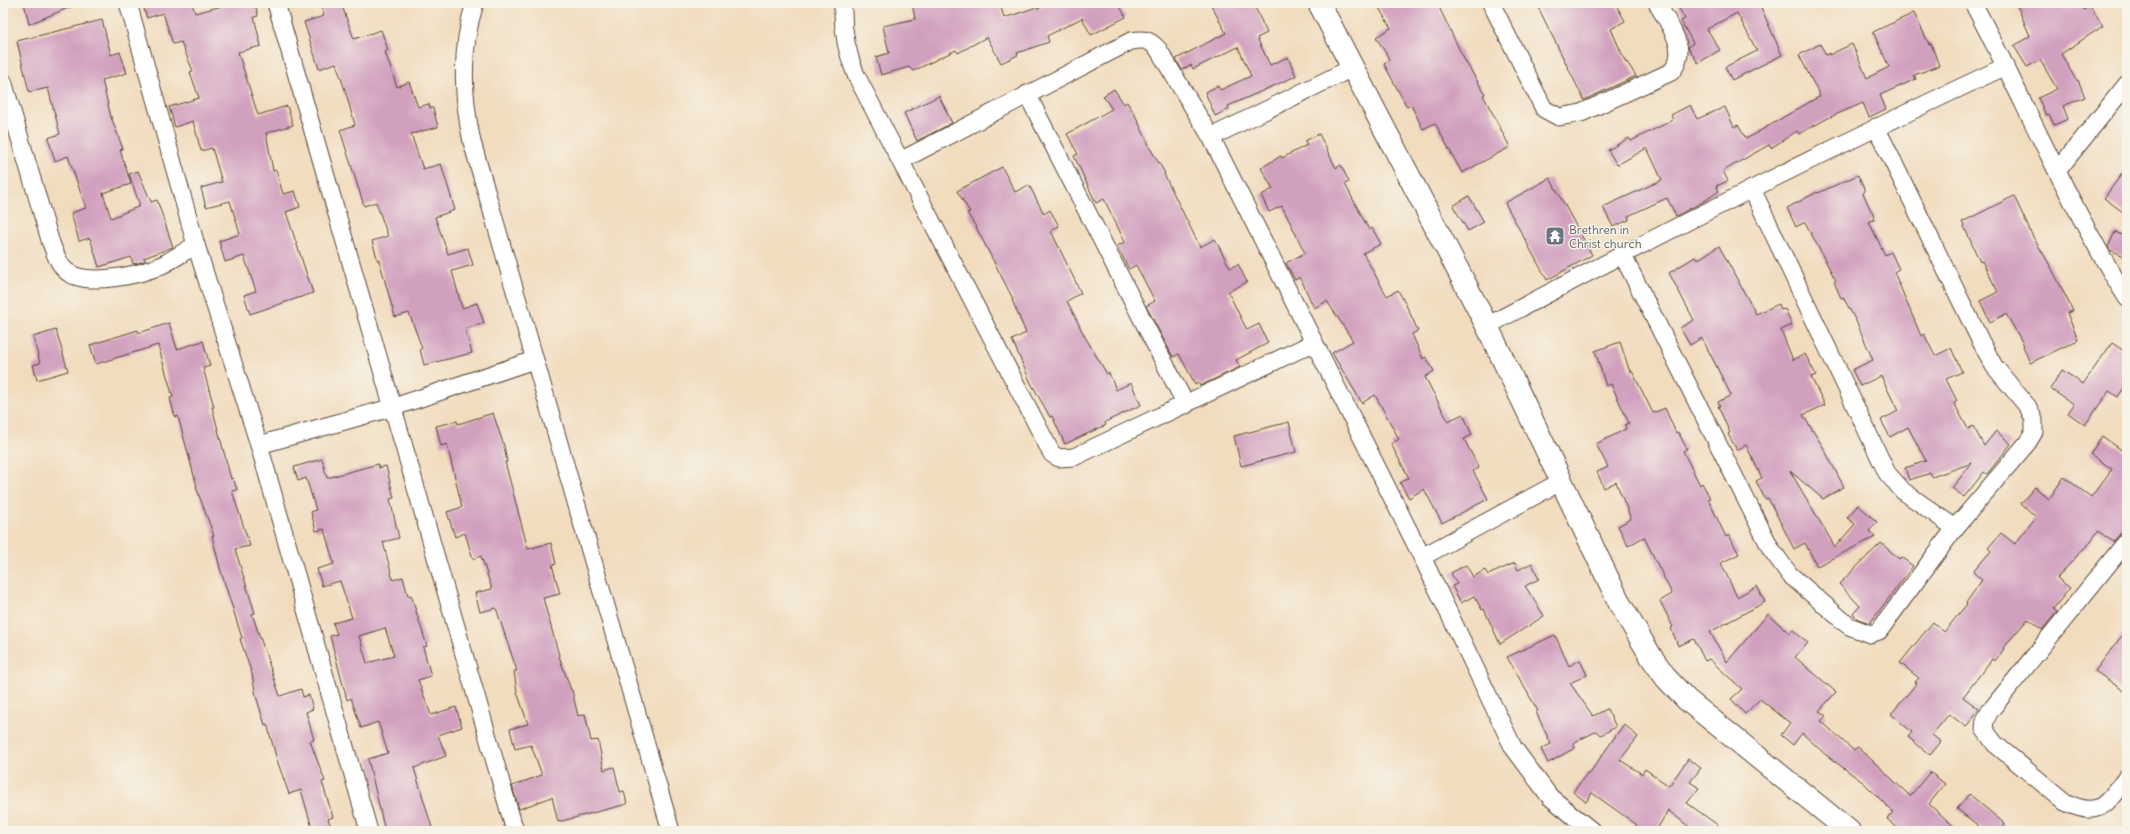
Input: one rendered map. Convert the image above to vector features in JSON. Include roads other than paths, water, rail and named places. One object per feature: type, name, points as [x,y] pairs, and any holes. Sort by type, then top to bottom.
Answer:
[{"type":"street","points":[[128,3],[196,244],[259,444],[369,831]]},
{"type":"street","points":[[276,3],[394,407],[515,831]]},
{"type":"street","points":[[475,3],[470,19],[464,61],[465,110],[472,142],[671,831]]},
{"type":"street","points":[[843,3],[842,26],[847,52],[856,75],[902,160],[1052,454],[1059,458],[1074,457],[1313,344]]},
{"type":"street","points":[[1319,3],[1486,326],[1560,482],[1634,630],[1668,679],[1687,700],[1849,831]]},
{"type":"street","points":[[1492,3],[1544,109],[1559,117],[1581,113],[1671,72],[1677,65],[1680,56],[1679,45],[1657,3]]},
{"type":"street","points":[[1973,3],[2006,66],[2092,240],[2127,298]]},
{"type":"street","points":[[902,160],[1027,94],[1131,42],[1143,39],[1151,41],[1158,49],[1211,137],[1313,344],[1422,557],[1513,747],[1550,797],[1592,831]]},
{"type":"street","points":[[1486,326],[1622,254],[1876,127],[2006,66]]},
{"type":"street","points":[[1211,137],[1352,68]]},
{"type":"street","points":[[3,81],[50,240],[58,262],[66,271],[74,276],[101,280],[152,268],[196,244]]},
{"type":"street","points":[[2057,171],[2127,84]]},
{"type":"street","points":[[1027,94],[1186,405]]},
{"type":"street","points":[[1622,254],[1771,549],[1790,575],[1849,626],[1870,634],[1879,631],[1955,528],[2028,442],[2034,432],[2034,420],[2028,407],[1994,366],[1876,127]]},
{"type":"street","points":[[1752,189],[1887,473],[1903,491],[1955,528]]},
{"type":"street","points":[[259,444],[394,407],[534,360]]},
{"type":"street","points":[[1422,557],[1560,482]]},
{"type":"street","points":[[2127,541],[1990,712],[1985,720],[1984,729],[1995,744],[2065,802],[2078,808],[2089,810],[2100,808],[2108,803],[2127,777]]},
{"type":"railway","points":[[3,820],[6,831]]},
{"type":"place","name":"Brethren in Christ church","points":[[1555,236]]}]
